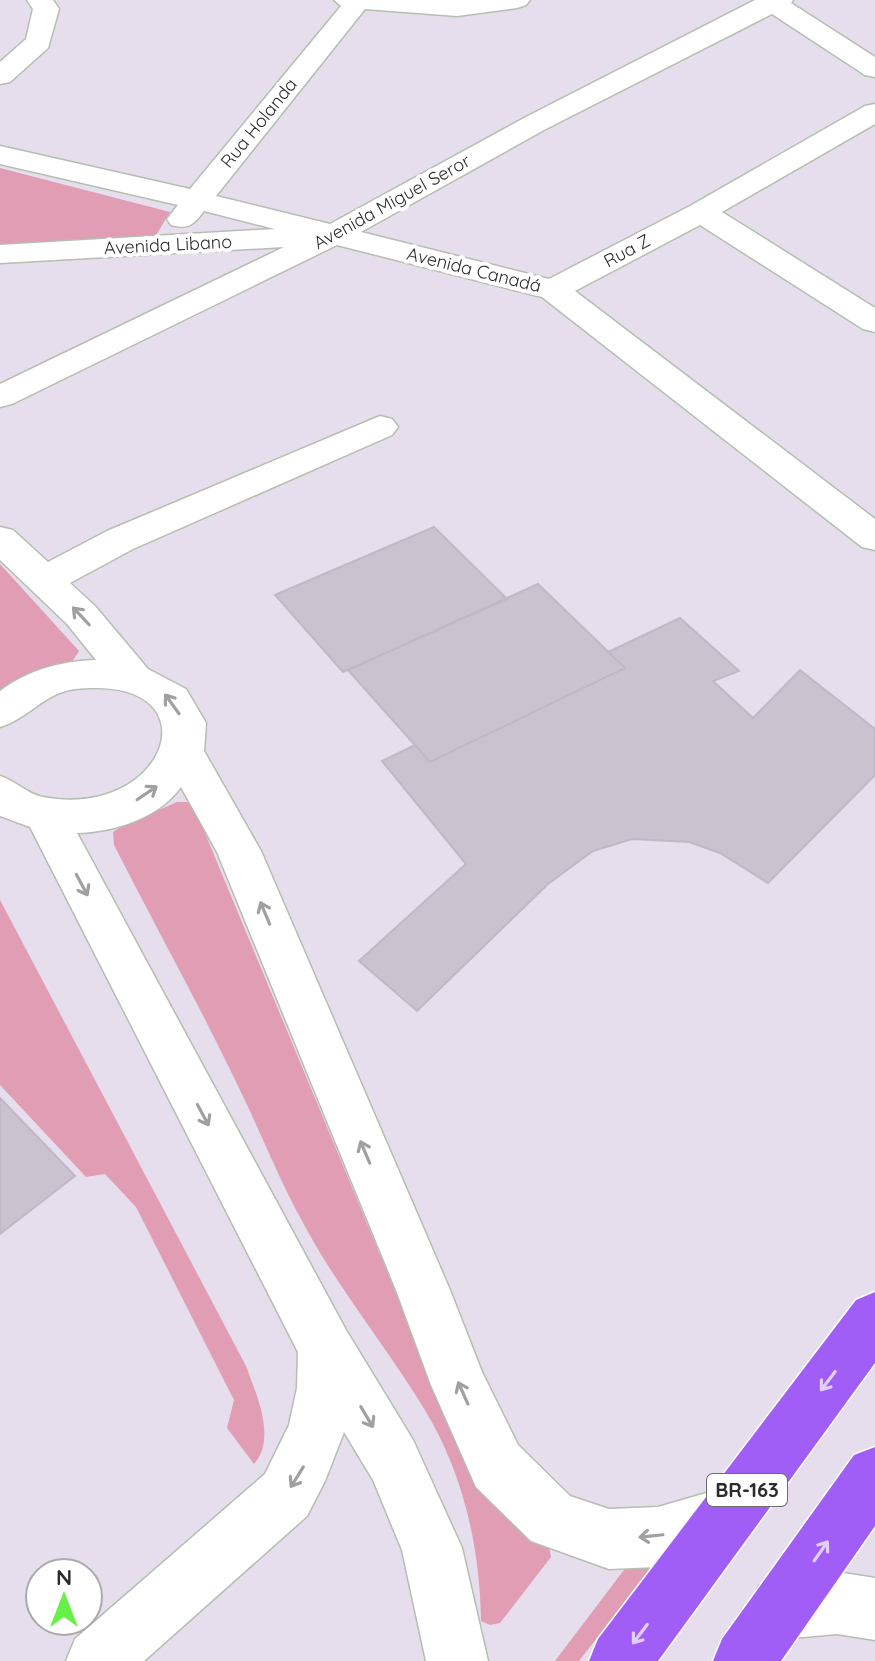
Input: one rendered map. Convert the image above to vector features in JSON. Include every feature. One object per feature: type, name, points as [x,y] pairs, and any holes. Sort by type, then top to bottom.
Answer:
[{"type":"highway","name":"BR-163","points":[[620,1661],[875,1318]]},
{"type":"highway","points":[[744,1661],[875,1476]]},
{"type":"street","points":[[0,76],[39,42],[46,9],[40,0]]},
{"type":"street","points":[[354,1],[457,8],[517,0]]},
{"type":"street","name":"Rua Holanda","points":[[159,246],[354,1]]},
{"type":"street","points":[[774,2],[875,69]]},
{"type":"street","name":"Avenida Miguel Seror","points":[[0,397],[335,234],[534,124],[774,2]]},
{"type":"street","name":"Rua Z","points":[[553,290],[701,212],[875,112]]},
{"type":"street","name":"Avenida Canadá","points":[[0,155],[197,200],[553,290],[875,538]]},
{"type":"street","points":[[701,212],[875,322]]},
{"type":"street","name":"Avenida Libano","points":[[0,254],[335,234]]},
{"type":"street","points":[[44,580],[120,540],[380,427]]},
{"type":"street","points":[[0,539],[81,615],[131,675]]},
{"type":"street","points":[[0,712],[22,693],[47,680],[75,673],[104,671],[131,675],[158,687],[176,705],[185,727],[183,752],[170,774],[149,794],[122,808],[89,816],[18,810]]},
{"type":"street","points":[[183,752],[239,851],[423,1290],[459,1385],[497,1466],[552,1520],[609,1539],[658,1537],[727,1517]]},
{"type":"street","points":[[18,810],[326,1349],[393,1460],[432,1548],[457,1661]]},
{"type":"street","points":[[97,1661],[286,1495],[303,1468],[315,1440],[328,1382],[326,1349]]},
{"type":"street","points":[[781,1608],[837,1603],[875,1609]]},
{"type":"shaded area","points":[[0,168],[170,212],[152,242],[0,250]]},
{"type":"shaded area","points":[[0,564],[79,651],[72,662],[0,691]]},
{"type":"shaded area","points":[[177,802],[187,802],[195,809],[476,1486],[497,1508],[549,1546],[551,1557],[500,1623],[490,1625],[481,1621],[477,1565],[467,1510],[437,1432],[408,1383],[329,1268],[301,1219],[224,1057],[114,845],[113,832],[120,827]]},
{"type":"shaded area","points":[[0,900],[246,1366],[259,1402],[264,1429],[261,1453],[254,1464],[227,1428],[234,1400],[136,1207],[105,1174],[86,1177],[0,1085]]},
{"type":"shaded area","points":[[633,1558],[659,1558],[579,1661],[555,1661]]},
{"type":"building","points":[[434,527],[507,599],[343,672],[275,595]]},
{"type":"building","points":[[538,584],[625,668],[430,762],[348,670]]},
{"type":"building","points":[[680,618],[739,671],[713,681],[753,718],[800,670],[875,729],[875,775],[768,883],[720,853],[689,842],[632,839],[593,851],[548,884],[417,1011],[359,961],[466,864],[382,761],[415,745],[430,762],[625,668],[608,652]]},
{"type":"building","points":[[0,1098],[75,1176],[0,1234]]}]
